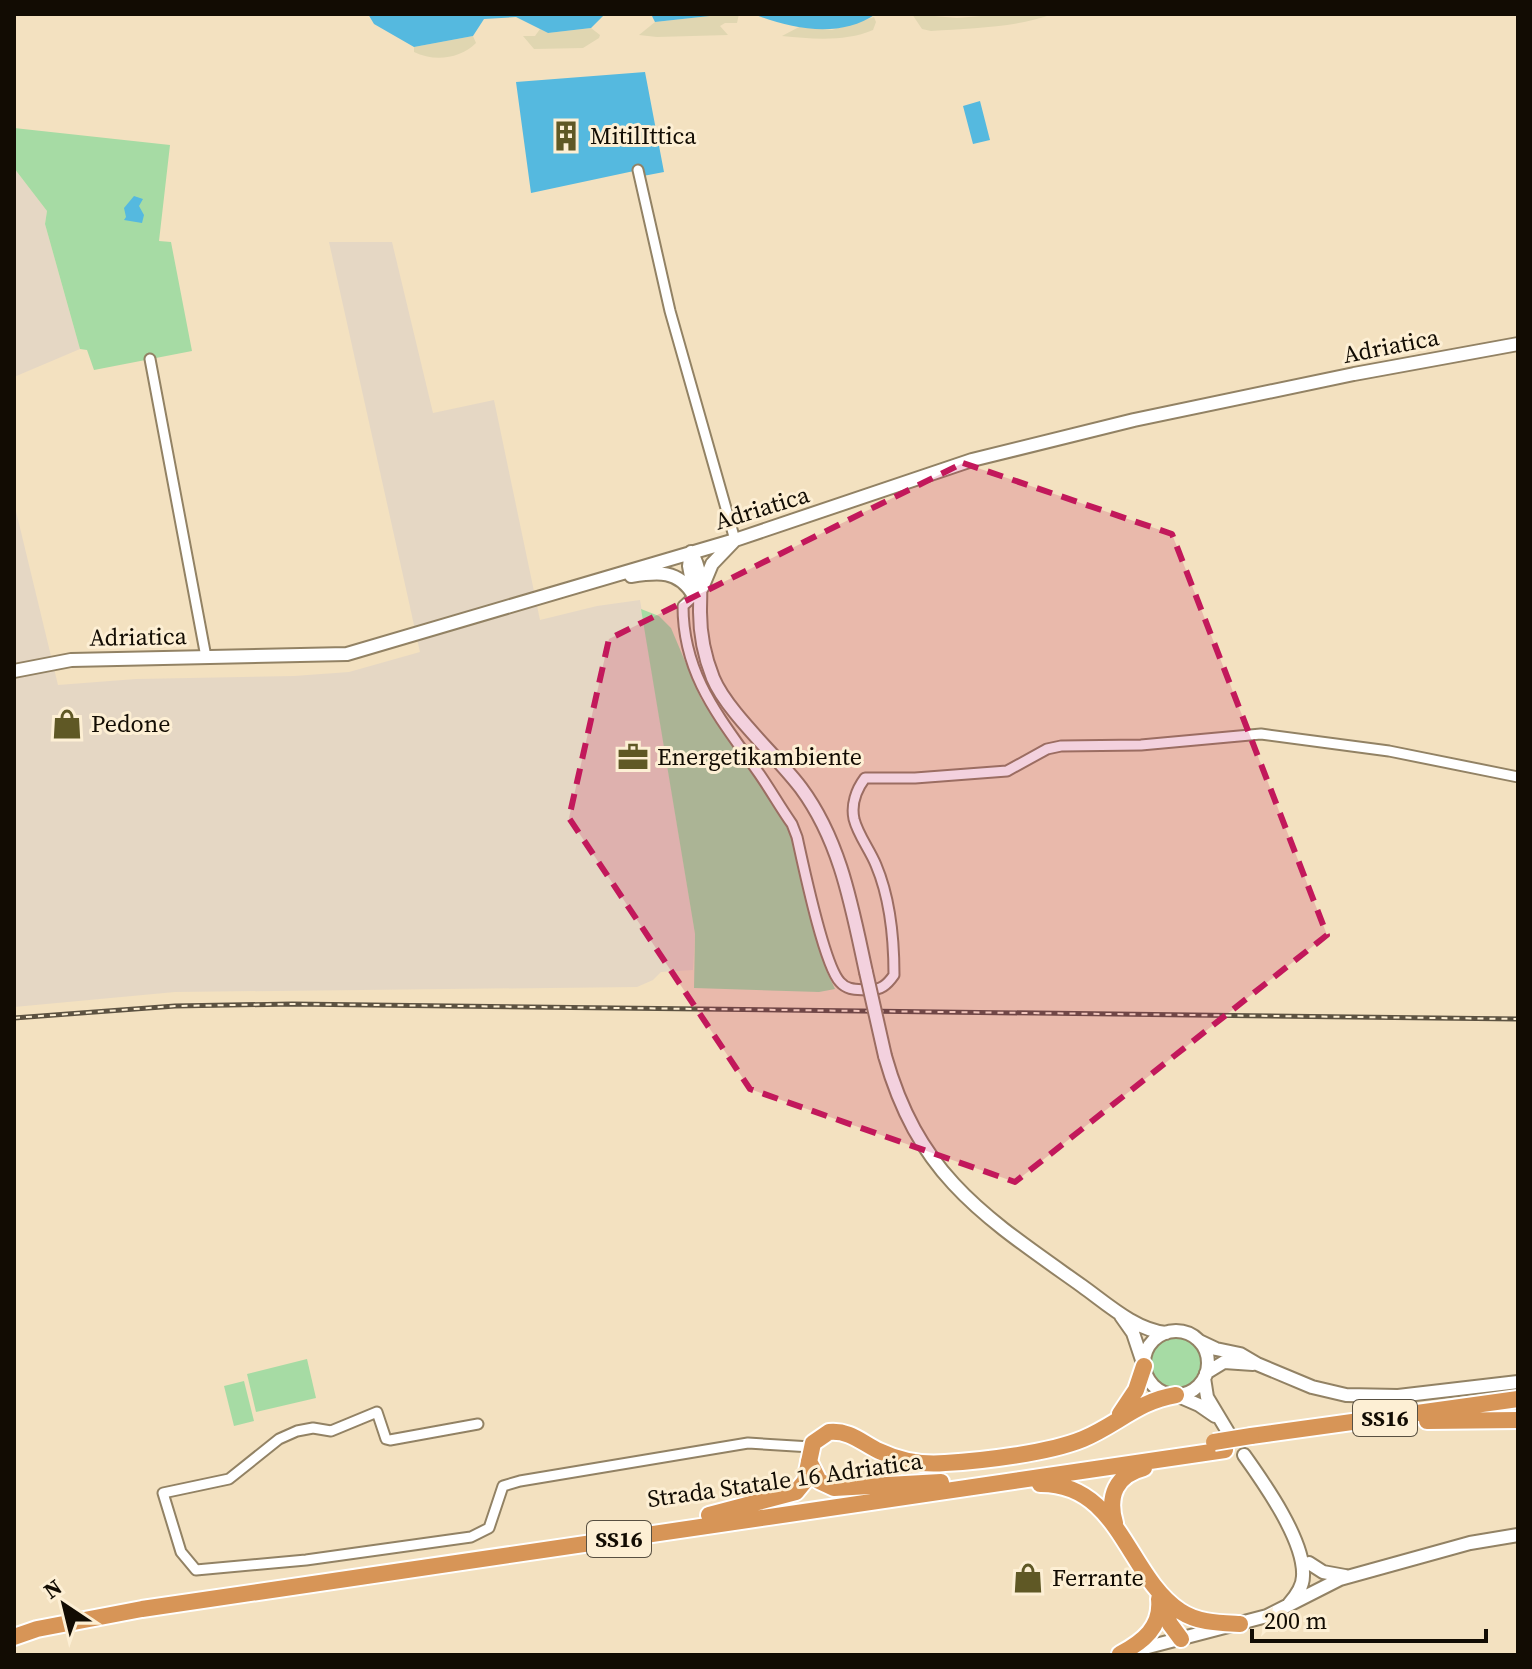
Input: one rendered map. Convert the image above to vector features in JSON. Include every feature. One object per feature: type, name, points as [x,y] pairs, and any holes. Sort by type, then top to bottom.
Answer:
[{"type":"highway","points":[[1111,1424],[1133,1395],[1144,1366]]},
{"type":"highway","points":[[810,1454],[823,1434],[837,1431],[902,1459],[942,1463],[1062,1446],[1083,1439],[1144,1403],[1176,1395]]},
{"type":"highway","name":"Strada Statale 16 Adriatica","points":[[1255,1440],[1518,1399]]},
{"type":"highway","name":"Strada Statale 16 Adriatica","points":[[14,1627],[33,1620],[148,1598],[709,1515],[1222,1441],[1255,1440],[1518,1409]]},
{"type":"highway","points":[[1427,1421],[1518,1420]]},
{"type":"highway","name":"Strada Statale 16 Adriatica","points":[[14,1637],[37,1629],[142,1609],[1194,1454],[1222,1441]]},
{"type":"highway","name":"SS16","points":[[810,1454],[819,1481],[834,1488],[941,1482]]},
{"type":"highway","name":"SS16","points":[[709,1515],[793,1494],[804,1482],[810,1454]]},
{"type":"highway","name":"SS16","points":[[1117,1528],[1112,1497],[1123,1477],[1136,1470],[1194,1454]]},
{"type":"highway","name":"SS16","points":[[967,1488],[1044,1483],[1060,1485],[1092,1501],[1117,1528],[1179,1620],[1181,1639]]},
{"type":"highway","points":[[1119,1655],[1151,1631],[1163,1598],[1196,1619],[1240,1624]]},
{"type":"street","points":[[638,170],[670,311],[735,540],[712,564],[698,593],[683,606],[683,624],[697,679],[706,698],[767,786],[797,837],[820,930],[836,978],[849,989],[879,990],[894,975],[884,889],[877,866],[854,820],[853,805],[858,787],[865,778],[915,778],[1007,771],[1047,749],[1061,746],[1141,745],[1261,734],[1389,751],[1518,777]]},
{"type":"street","name":"Adriatica","points":[[14,671],[71,660],[347,654],[735,540],[972,460],[1343,377],[1518,344]]},
{"type":"street","points":[[150,359],[206,657]]},
{"type":"street","points":[[691,552],[689,566],[698,593],[707,659],[716,685],[803,790],[832,843],[847,888],[885,1056],[897,1094],[934,1161],[953,1184],[997,1226],[1146,1328],[1166,1333],[1181,1332],[1216,1349],[1238,1353],[1312,1387],[1358,1396],[1412,1395],[1518,1382]]},
{"type":"street","points":[[591,582],[662,573],[679,578],[698,593]]},
{"type":"street","points":[[683,624],[700,613]]},
{"type":"street","points":[[1113,1308],[1133,1333],[1147,1378],[1155,1387],[1196,1404],[1218,1419]]},
{"type":"street","points":[[1144,1366],[1149,1346],[1166,1333]]},
{"type":"street","points":[[1199,1341],[1207,1356],[1207,1397],[1218,1419],[1222,1441]]},
{"type":"street","points":[[1176,1395],[1192,1391],[1224,1362],[1257,1364]]},
{"type":"street","points":[[478,1424],[390,1440],[386,1439],[377,1412],[331,1431],[313,1428],[297,1431],[279,1439],[229,1479],[163,1493],[181,1552],[196,1570],[306,1560],[471,1537],[489,1528],[503,1486],[520,1481],[748,1443],[810,1454]]},
{"type":"street","points":[[1244,1455],[1278,1506],[1304,1565],[1316,1581],[1314,1592]]},
{"type":"street","points":[[1119,1655],[1283,1610],[1328,1584],[1353,1576],[1470,1543],[1518,1535]]},
{"type":"street","points":[[1304,1565],[1329,1574],[1353,1576]]},
{"type":"street","points":[[1283,1610],[1298,1592],[1304,1565]]},
{"type":"highlighted area","points":[[963,463],[1172,534],[1327,935],[1015,1182],[750,1089],[569,818],[609,639]]},
{"type":"shaded area","points":[[14,168],[47,211],[45,224],[80,349],[14,377]]},
{"type":"shaded area","points":[[329,242],[392,242],[433,413],[494,400],[540,620],[597,606],[640,600],[695,934],[693,970],[661,972],[653,980],[637,987],[175,992],[14,1007],[14,503],[58,685],[136,679],[349,672],[420,652]]},
{"type":"green space","points":[[14,128],[170,145],[159,241],[171,242],[192,351],[94,370],[87,350],[80,349],[45,224],[47,211],[14,168]]},
{"type":"green space","points":[[641,609],[659,616],[671,628],[701,699],[781,814],[792,839],[827,972],[835,989],[819,992],[694,988],[695,934]]},
{"type":"green space","points":[[1176,1338],[1194,1345],[1201,1363],[1194,1381],[1176,1388],[1158,1381],[1151,1363],[1158,1345]]},
{"type":"green space","points":[[307,1359],[316,1398],[256,1412],[247,1374]]},
{"type":"green space","points":[[244,1381],[254,1421],[234,1426],[224,1386]]},
{"type":"sand","points":[[739,14],[737,23],[720,26],[728,35],[639,35],[655,22]]},
{"type":"sand","points":[[912,14],[957,18],[1053,14],[1009,25],[931,31],[922,29]]},
{"type":"sand","points":[[874,17],[873,30],[862,34],[817,39],[782,36],[799,27],[832,30]]},
{"type":"sand","points":[[591,28],[600,35],[599,38],[583,48],[534,49],[523,36],[535,36],[540,29],[548,33]]},
{"type":"sand","points":[[473,36],[476,43],[455,56],[438,58],[414,52],[414,47]]},
{"type":"water","points":[[368,14],[605,14],[591,28],[548,33],[516,17],[484,19],[473,36],[414,47],[374,24]]},
{"type":"water","points":[[606,14],[728,14],[655,22],[652,16]]},
{"type":"water","points":[[753,14],[876,14],[847,27],[815,29],[783,24]]},
{"type":"water","points":[[645,72],[664,172],[643,176],[634,171],[531,193],[516,82]]},
{"type":"water","points":[[980,101],[990,140],[973,144],[963,106]]},
{"type":"water","points":[[134,196],[143,199],[139,206],[144,215],[142,223],[124,220],[124,208]]},
{"type":"railway","points":[[14,1018],[175,1006],[292,1004],[1518,1019]]},
{"type":"place","name":"MitilIttica","points":[[566,136]]},
{"type":"place","name":"Pedone","points":[[67,724]]},
{"type":"place","name":"Energetikambiente","points":[[633,757]]},
{"type":"place","name":"Ferrante","points":[[1028,1578]]}]
